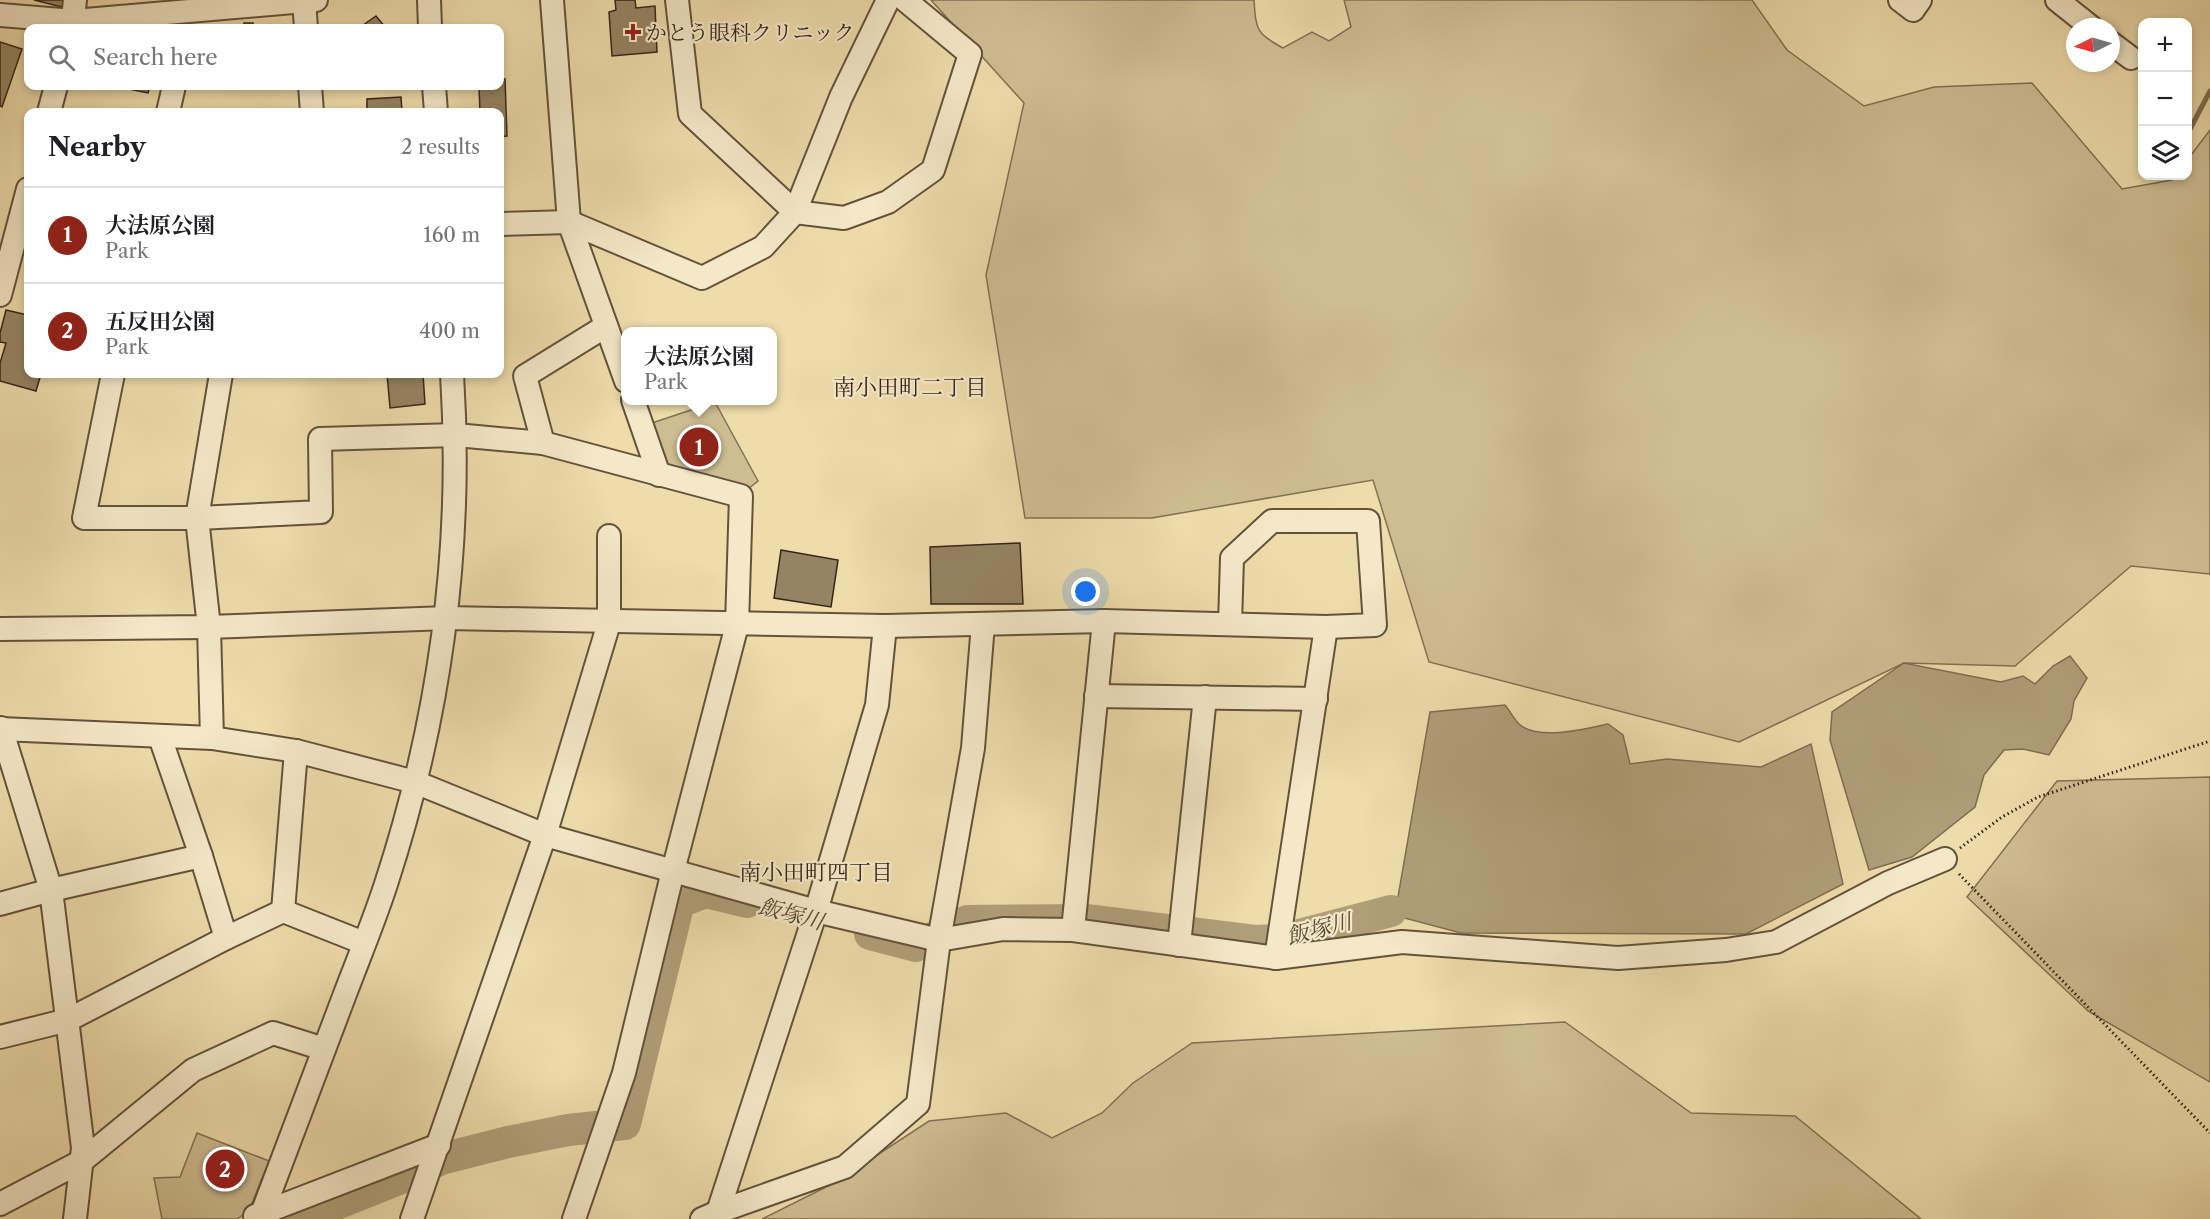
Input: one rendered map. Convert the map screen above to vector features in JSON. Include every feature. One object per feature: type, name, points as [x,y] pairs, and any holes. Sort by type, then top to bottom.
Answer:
[{"type":"street","points":[[304,0],[306,24]]},
{"type":"street","points":[[0,15],[189,14],[316,0]]},
{"type":"street","points":[[429,0],[430,24]]},
{"type":"street","points":[[552,0],[569,222],[621,367]]},
{"type":"street","points":[[677,0],[690,114],[795,212],[844,218],[888,202],[933,170],[970,54],[905,0]]},
{"type":"street","points":[[504,224],[569,222],[702,278],[764,247],[795,212],[841,97],[888,0]]},
{"type":"street","points":[[1900,0],[1913,10],[1920,0]]},
{"type":"street","points":[[2057,0],[2080,18]]},
{"type":"street","points":[[2120,50],[2131,58]]},
{"type":"street","points":[[50,108],[55,90]]},
{"type":"street","points":[[169,108],[173,90]]},
{"type":"street","points":[[310,90],[312,108]]},
{"type":"street","points":[[434,90],[436,108]]},
{"type":"street","points":[[0,295],[20,254],[24,222]]},
{"type":"street","points":[[543,443],[525,376],[606,326]]},
{"type":"street","points":[[112,378],[84,518],[197,518],[321,512],[321,439],[456,435],[543,443],[741,496],[737,625],[673,871],[624,1073],[574,1219]]},
{"type":"street","points":[[212,738],[209,627],[197,518],[220,378]]},
{"type":"street","points":[[257,1216],[324,1049],[386,884],[415,782],[435,690],[447,618],[456,435],[452,378]]},
{"type":"street","points":[[635,405],[659,475]]},
{"type":"street","points":[[0,629],[209,627],[447,618],[737,625],[885,626],[1104,621],[1326,627],[1375,625],[1368,521],[1272,521],[1232,558],[1230,624]]},
{"type":"street","points":[[412,1219],[544,835],[609,623],[609,536]]},
{"type":"street","points":[[1072,930],[1104,621]]},
{"type":"street","points":[[710,1215],[845,1167],[918,1104],[939,940],[973,748],[983,624]]},
{"type":"street","points":[[710,1215],[816,911],[877,705],[885,626]]},
{"type":"street","points":[[1276,958],[1326,627]]},
{"type":"street","points":[[1096,696],[1316,699]]},
{"type":"street","points":[[1179,945],[1205,697]]},
{"type":"street","points":[[75,1219],[83,1148],[51,890],[1,729],[212,738],[296,751],[415,782],[544,835],[816,911],[939,940],[1003,929],[1072,930],[1276,958],[1402,942],[1618,958],[1725,950],[1776,942],[1888,883],[1945,859]]},
{"type":"street","points":[[160,737],[201,856],[226,938]]},
{"type":"street","points":[[284,911],[296,751]]},
{"type":"street","points":[[0,904],[201,856]]},
{"type":"street","points":[[0,1037],[68,1020],[226,938],[284,911],[364,943]]},
{"type":"street","points":[[0,1204],[82,1161],[193,1070],[273,1033],[324,1049]]},
{"type":"street","points":[[257,1216],[439,1145]]},
{"type":"path","points":[[2210,741],[2038,797],[2002,817],[1945,859],[2210,1133]]},
{"type":"shaded area","points":[[931,0],[1254,0],[1259,30],[1283,48],[1312,32],[1329,41],[1351,27],[1344,0],[1752,0],[1787,50],[1864,106],[1934,87],[2032,83],[2122,189],[2172,180],[2192,180],[2192,154],[2210,130],[2210,574],[2131,566],[2015,666],[1904,663],[1739,742],[1429,662],[1373,480],[1152,518],[1025,518],[986,275],[1024,103]]},
{"type":"shaded area","points":[[706,405],[717,405],[758,481],[748,489],[666,470],[649,424]]},
{"type":"shaded area","points":[[2070,656],[2087,678],[2074,701],[2071,719],[2049,755],[2023,749],[2004,750],[1984,775],[1975,807],[1912,857],[1869,870],[1830,740],[1832,712],[1904,663],[2001,682],[2023,676],[2035,684],[2053,666]]},
{"type":"shaded area","points":[[1505,705],[1519,724],[1538,732],[1562,732],[1608,724],[1623,735],[1630,764],[1667,759],[1761,767],[1811,744],[1843,884],[1746,934],[1461,933],[1404,918],[1398,897],[1430,712]]},
{"type":"shaded area","points":[[2210,777],[2210,1082],[2088,1011],[1967,897],[2057,781]]},
{"type":"shaded area","points":[[1565,1022],[1691,1113],[1795,1116],[1921,1219],[762,1219],[836,1182],[929,1121],[1006,1113],[1052,1138],[1102,1113],[1133,1083],[1192,1043]]},
{"type":"shaded area","points":[[197,1133],[269,1161],[249,1211],[237,1219],[162,1219],[154,1178],[180,1177]]},
{"type":"building","points":[[34,0],[67,0],[66,8]]},
{"type":"building","name":"かとう眼科クリニック","points":[[615,0],[635,0],[636,8],[655,6],[657,52],[612,56],[609,12],[616,10]]},
{"type":"building","points":[[376,16],[383,24],[365,24]]},
{"type":"building","points":[[0,42],[22,49],[2,107],[0,106]]},
{"type":"building","points":[[504,79],[507,136],[504,136],[504,108],[480,108],[479,90],[504,90]]},
{"type":"building","points":[[133,90],[149,90],[148,93]]},
{"type":"building","points":[[401,97],[402,108],[367,108],[367,99]]},
{"type":"building","points":[[6,310],[24,314],[24,378],[40,378],[36,391],[0,381],[0,363],[6,343],[0,342]]},
{"type":"building","points":[[387,378],[423,378],[425,404],[390,408]]},
{"type":"building","points":[[1020,543],[1023,604],[931,604],[930,547]]},
{"type":"building","points":[[781,550],[838,560],[831,607],[774,598]]},
{"type":"waterway","points":[[2192,126],[2210,91]]},
{"type":"waterway","name":"飯塚川","points":[[299,1219],[399,1179],[441,1159],[568,1130],[625,1124],[679,902],[706,892],[747,902]]},
{"type":"waterway","name":"飯塚川","points":[[870,934],[916,946],[967,921],[1086,920],[1255,941],[1280,940],[1391,911]]},
{"type":"place","name":"かとう眼科クリニック","points":[[633,32]]},
{"type":"place","name":"大法原公園","points":[[699,447]]},
{"type":"place","name":"五反田公園","points":[[225,1169]]},
{"type":"district","name":"南小田町二丁目","points":[[910,387]]},
{"type":"district","name":"南小田町四丁目","points":[[816,872]]}]
